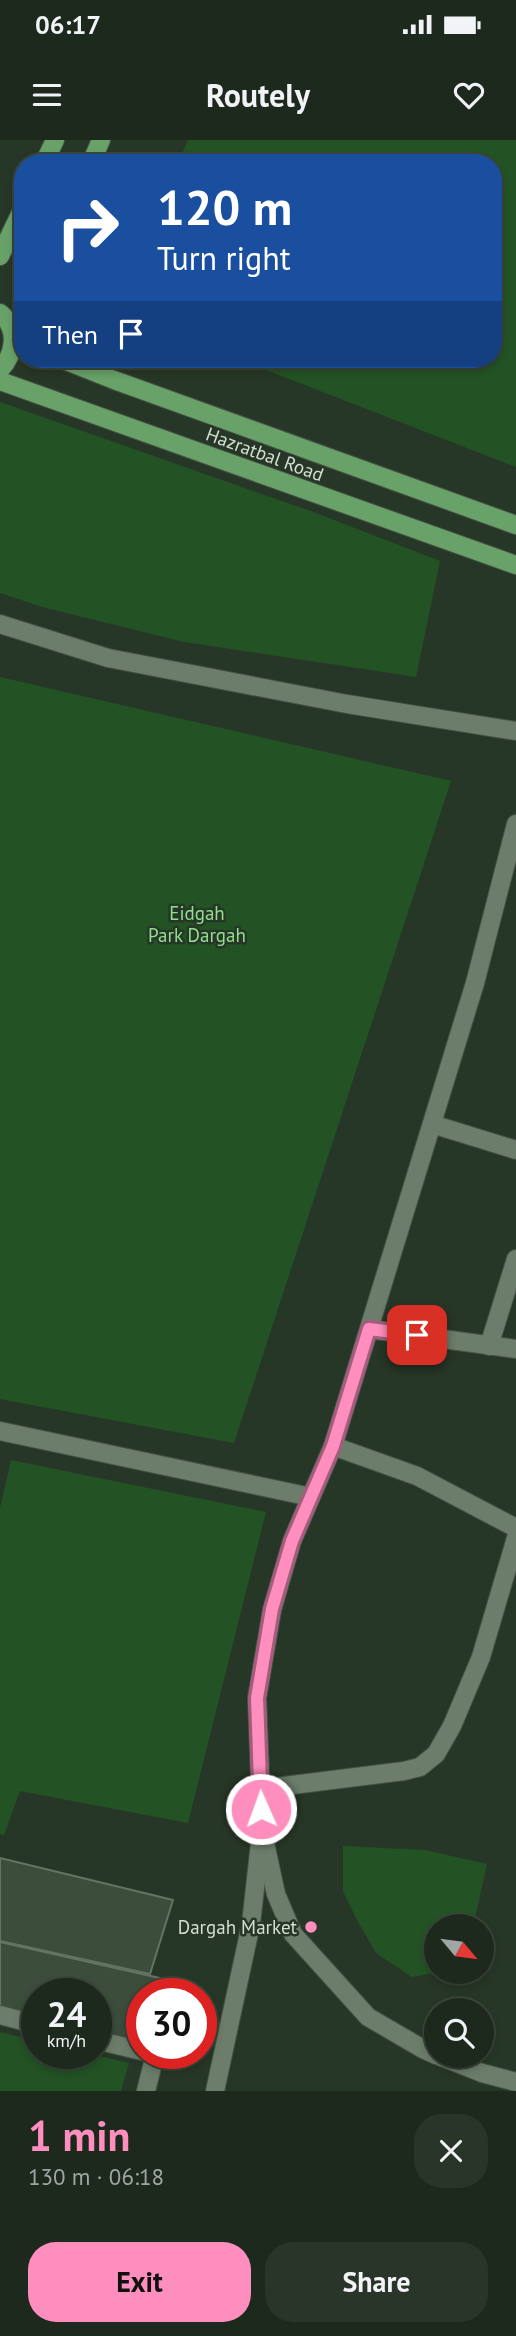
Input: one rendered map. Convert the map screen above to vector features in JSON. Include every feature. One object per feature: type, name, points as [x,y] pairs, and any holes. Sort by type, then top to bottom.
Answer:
[{"type":"main road","points":[[0,256],[14,227]]},
{"type":"main road","points":[[0,370],[12,351],[14,327]]},
{"type":"main road","name":"Hazratbal Road","points":[[84,368],[516,525]]},
{"type":"main road","name":"Hazratbal Road","points":[[0,382],[516,565]]},
{"type":"street","points":[[0,624],[108,658],[347,704],[516,731]]},
{"type":"street","points":[[424,2050],[368,2017],[293,1934],[276,1894],[262,1829],[257,1698],[272,1609],[292,1541],[333,1446],[475,983],[516,824]]},
{"type":"street","points":[[432,1124],[516,1150]]},
{"type":"street","points":[[489,1346],[516,1259]]},
{"type":"street","points":[[369,1329],[516,1349]]},
{"type":"street","points":[[0,1431],[311,1497]]},
{"type":"street","points":[[333,1446],[417,1476],[516,1528]]},
{"type":"street","points":[[260,1789],[404,1771],[420,1767],[436,1754],[452,1726],[481,1657],[516,1538]]},
{"type":"street","points":[[215,2091],[251,1924],[262,1829]]},
{"type":"street","points":[[0,2015],[21,2021]]},
{"type":"street","points":[[469,2068],[516,2082]]},
{"type":"street","points":[[146,2091],[152,2069]]},
{"type":"green space","points":[[188,140],[516,140],[516,467],[261,368],[502,368],[502,154],[182,154]]},
{"type":"green space","points":[[0,402],[316,513],[440,561],[416,677],[184,642],[42,607],[0,593]]},
{"type":"green space","name":"Eidgah Park Dargah","points":[[0,677],[451,781],[234,1443],[0,1399]]},
{"type":"green space","points":[[11,1460],[266,1512],[188,1823],[20,1791],[4,1835],[0,1834],[0,1508]]},
{"type":"green space","points":[[343,1846],[425,1850],[487,1864],[476,1914],[424,1914],[424,1975],[412,1977],[376,1953],[343,1891]]},
{"type":"green space","points":[[0,2032],[21,2037],[21,2069],[112,2069],[112,2059],[126,2062],[127,2069],[121,2091],[0,2091]]},
{"type":"building","points":[[0,1858],[173,1900],[150,1974],[0,1941]]},
{"type":"building","points":[[0,1942],[160,1978],[126,1978],[126,2039],[112,2036],[112,1978],[21,1978],[21,2015],[0,2010]]},
{"type":"place","name":"Dargah Market","points":[[311,1927]]},
{"type":"route","points":[[261,1809],[257,1698],[272,1609],[292,1541],[333,1446],[369,1329],[417,1335]]}]
